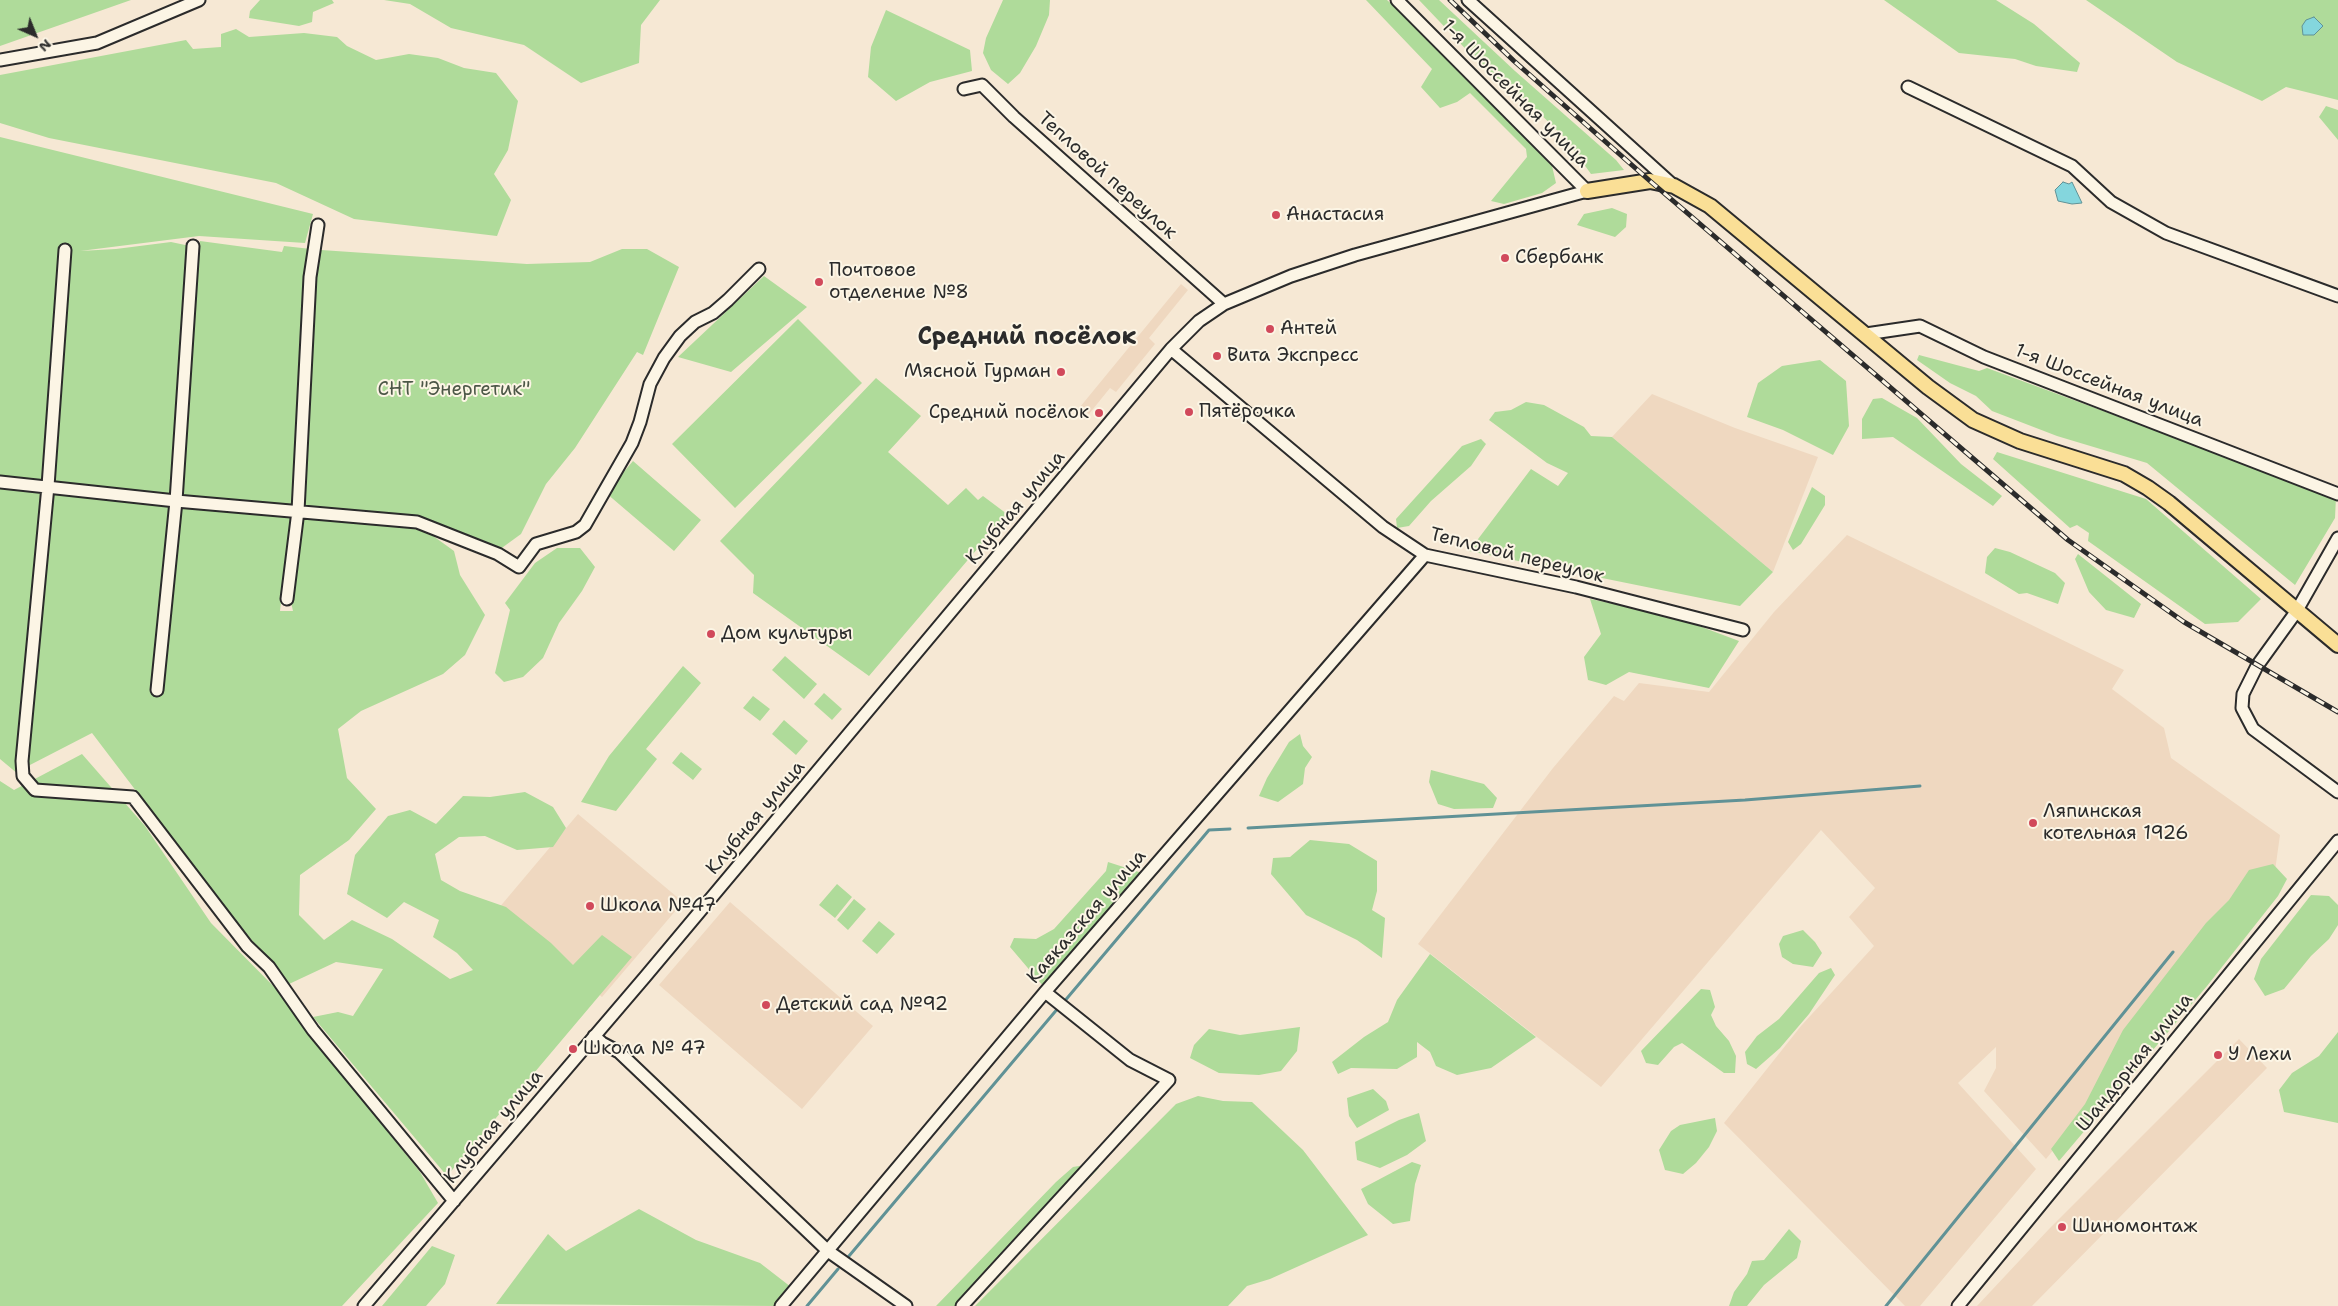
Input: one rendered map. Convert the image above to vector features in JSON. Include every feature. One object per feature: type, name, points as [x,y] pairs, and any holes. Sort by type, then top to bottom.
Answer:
[{"type":"main road","points":[[1587,191],[1650,181],[1674,186],[1710,206],[1928,387],[1974,420],[2020,441],[2124,474],[2148,488],[2169,503],[2296,612],[2338,645]]},
{"type":"street","points":[[0,60],[97,43],[199,0]]},
{"type":"street","name":"1-я Шоссейная улица","points":[[1397,0],[1587,191]]},
{"type":"street","points":[[1468,0],[1674,186]]},
{"type":"street","name":"Тепловой переулок","points":[[964,89],[982,85],[1014,118],[1224,304]]},
{"type":"street","points":[[1908,87],[2072,166],[2111,202],[2166,233],[2338,296]]},
{"type":"street","name":"Клубная улица","points":[[364,1306],[594,1036],[1170,349],[1199,321],[1224,304],[1264,286],[1355,255],[1587,191]]},
{"type":"street","points":[[287,600],[298,511],[308,295],[318,225]]},
{"type":"street","points":[[157,690],[176,501],[193,246]]},
{"type":"street","points":[[65,250],[48,486],[22,761],[23,776],[35,790],[133,797],[248,946],[269,967],[319,1037],[454,1201]]},
{"type":"street","points":[[0,482],[176,501],[417,522],[498,554],[519,567],[536,544],[576,532],[585,525],[632,443],[640,422],[650,384],[664,358],[680,336],[695,322],[713,313],[759,269]]},
{"type":"street","name":"1-я Шоссейная улица","points":[[1866,334],[1920,326],[1984,357],[2338,494]]},
{"type":"street","name":"Тепловой переулок","points":[[1170,349],[1383,526],[1425,555],[1576,587],[1743,630]]},
{"type":"street","points":[[2338,538],[2296,612],[2257,666],[2242,694],[2242,708],[2253,729],[2338,792]]},
{"type":"street","name":"Кавказская улица","points":[[781,1306],[1425,555]]},
{"type":"street","name":"Шандорная улица","points":[[1958,1306],[2338,841]]},
{"type":"street","points":[[962,1306],[1169,1080],[1130,1060],[1049,995]]},
{"type":"street","points":[[594,1036],[602,1043],[619,1052],[828,1251],[906,1306]]},
{"type":"shaded area","points":[[1181,284],[1188,290],[1149,338],[1155,344],[1116,392],[1110,388],[1089,414],[1080,407]]},
{"type":"shaded area","points":[[1652,394],[1735,428],[1818,457],[1773,572],[1612,437]]},
{"type":"shaded area","points":[[1847,535],[2124,670],[2112,689],[2164,728],[2171,758],[2280,835],[2274,878],[2046,1159],[1984,1091],[1996,1068],[1996,1047],[1958,1083],[2036,1169],[1920,1306],[1905,1306],[1724,1123],[1801,1026],[1874,946],[1849,917],[1875,888],[1821,830],[1601,1087],[1418,944],[1553,768],[1614,696],[1624,701],[1639,683],[1709,692],[1774,612]]},
{"type":"shaded area","name":"Школа №47","points":[[578,814],[683,902],[602,997],[498,909]]},
{"type":"shaded area","name":"Детский сад №92","points":[[730,902],[873,1026],[802,1109],[659,985]]},
{"type":"shaded area","points":[[2239,1039],[2267,1068],[2032,1306],[1977,1306],[2049,1229]]},
{"type":"green space","points":[[0,0],[131,0],[0,46]]},
{"type":"green space","points":[[260,0],[332,0],[334,3],[313,12],[312,22],[299,26],[249,18],[250,11]]},
{"type":"green space","points":[[384,0],[660,0],[641,25],[639,63],[581,83],[524,45],[451,28],[410,4]]},
{"type":"green space","points":[[1003,0],[1050,0],[1049,15],[1036,46],[1020,73],[1008,84],[991,70],[983,53],[986,38]]},
{"type":"green space","points":[[1366,0],[1387,0],[1406,17],[1552,166],[1556,183],[1542,193],[1504,204],[1491,201],[1527,157],[1526,149],[1470,93],[1457,102],[1440,108],[1421,87],[1432,69]]},
{"type":"green space","points":[[1419,0],[1439,0],[1515,71],[1616,160],[1624,170],[1591,174],[1565,138],[1531,105],[1500,85]]},
{"type":"green space","points":[[1884,0],[1996,0],[2034,24],[2080,63],[2077,72],[2036,66],[2015,59],[1959,53]]},
{"type":"green space","points":[[2086,0],[2338,0],[2338,100],[2286,87],[2262,101],[2177,62]]},
{"type":"green space","points":[[886,10],[970,50],[972,71],[930,82],[896,101],[868,77],[871,47]]},
{"type":"green space","points":[[236,29],[249,37],[304,33],[337,37],[347,46],[376,60],[409,54],[438,58],[464,68],[496,73],[518,101],[508,150],[494,174],[511,200],[497,236],[354,219],[276,183],[49,138],[0,123],[0,75],[186,40],[193,49],[221,47],[221,34]]},
{"type":"green space","points":[[2326,106],[2338,110],[2338,140],[2319,117]]},
{"type":"green space","points":[[0,137],[313,214],[305,243],[199,236],[80,251],[116,249],[171,242],[190,246],[172,495],[54,483],[71,252],[65,251],[44,483],[0,479]]},
{"type":"green space","points":[[1612,208],[1627,214],[1626,227],[1615,237],[1577,225],[1584,214]]},
{"type":"green space","points":[[200,241],[282,252],[284,246],[311,249],[306,277],[292,506],[183,496],[194,296]]},
{"type":"green space","name":"СНТ \"Энергетик\"","points":[[622,249],[647,249],[679,267],[643,355],[637,352],[575,448],[546,484],[521,534],[499,550],[420,516],[304,507],[313,299],[321,250],[527,264],[590,262]]},
{"type":"green space","points":[[764,276],[807,307],[731,372],[678,357]]},
{"type":"green space","points":[[798,319],[862,383],[735,508],[672,444]]},
{"type":"green space","points":[[1919,355],[1979,371],[1987,368],[2336,497],[2335,518],[2295,585],[2147,463],[2057,436],[1992,411],[1976,396],[1950,383],[1917,360]]},
{"type":"green space","points":[[1820,360],[1846,381],[1849,426],[1833,455],[1783,430],[1747,417],[1758,383],[1782,366]]},
{"type":"green space","points":[[876,378],[921,416],[888,452],[948,505],[966,488],[978,500],[983,496],[1007,514],[869,676],[753,593],[754,575],[720,541]]},
{"type":"green space","points":[[1882,398],[1917,418],[1961,464],[2002,496],[1993,506],[1893,437],[1862,439],[1862,419],[1873,399]]},
{"type":"green space","points":[[1526,402],[1544,405],[1584,427],[1591,436],[1612,437],[1773,572],[1740,606],[1469,551],[1531,469],[1558,486],[1568,473],[1547,463],[1489,420],[1495,412],[1511,410]]},
{"type":"green space","points":[[1481,439],[1486,444],[1471,466],[1431,501],[1409,526],[1397,528],[1396,519],[1462,446]]},
{"type":"green space","points":[[1997,452],[2146,499],[2261,599],[2238,622],[2205,624],[2088,541],[2089,533],[2077,525],[2070,528],[1993,459]]},
{"type":"green space","points":[[633,461],[701,520],[674,551],[606,493]]},
{"type":"green space","points":[[0,487],[44,491],[18,774],[0,759]]},
{"type":"green space","points":[[1812,487],[1825,496],[1825,505],[1801,544],[1793,550],[1788,542]]},
{"type":"green space","points":[[52,493],[172,504],[178,507],[182,504],[291,516],[280,611],[293,611],[290,598],[302,516],[414,526],[429,533],[454,551],[460,575],[485,615],[465,655],[443,674],[361,711],[338,729],[347,778],[376,809],[349,840],[300,875],[299,915],[324,940],[352,920],[392,939],[450,979],[473,970],[457,953],[433,937],[439,920],[404,902],[387,918],[347,894],[355,855],[388,816],[410,810],[436,824],[463,796],[490,797],[525,792],[553,807],[566,828],[553,847],[517,850],[485,836],[459,837],[435,854],[441,880],[460,891],[506,907],[551,943],[573,965],[602,935],[632,957],[447,1176],[313,1017],[338,1012],[353,1016],[383,969],[336,962],[289,984],[232,917],[92,733],[28,766]]},
{"type":"green space","points":[[557,548],[580,548],[595,567],[582,591],[559,623],[543,658],[523,677],[504,682],[495,673],[510,610],[505,603],[535,563]]},
{"type":"green space","points":[[1995,548],[2010,552],[2055,573],[2065,583],[2058,604],[2027,593],[2019,594],[1985,573],[1987,557]]},
{"type":"green space","points":[[2078,554],[2141,604],[2134,618],[2106,610],[2089,592],[2075,559]]},
{"type":"green space","points":[[1590,599],[1670,615],[1739,641],[1709,688],[1629,672],[1606,685],[1588,680],[1584,657],[1601,634]]},
{"type":"green space","points":[[785,656],[817,684],[804,699],[772,670]]},
{"type":"green space","points":[[683,666],[701,683],[646,749],[657,759],[616,811],[581,802],[609,756]]},
{"type":"green space","points":[[824,693],[842,709],[832,720],[814,704]]},
{"type":"green space","points":[[753,696],[770,709],[760,721],[743,708]]},
{"type":"green space","points":[[784,720],[808,741],[796,755],[772,734]]},
{"type":"green space","points":[[1300,734],[1303,746],[1312,757],[1305,768],[1303,784],[1278,802],[1259,796],[1267,778],[1289,742]]},
{"type":"green space","points":[[681,752],[702,769],[693,780],[672,763]]},
{"type":"green space","points":[[82,754],[145,826],[211,923],[293,1006],[321,1048],[420,1172],[438,1203],[342,1306],[0,1306],[0,781],[14,790]]},
{"type":"green space","points":[[1431,770],[1484,784],[1497,798],[1493,808],[1454,809],[1438,804],[1429,782]]},
{"type":"green space","points":[[1310,840],[1349,844],[1377,861],[1377,891],[1372,910],[1385,918],[1382,958],[1357,940],[1306,915],[1271,874],[1273,858],[1290,857]]},
{"type":"green space","points":[[1108,862],[1142,873],[1044,987],[1010,947],[1014,938],[1036,939],[1054,929],[1106,871]]},
{"type":"green space","points":[[2273,864],[2287,879],[2278,896],[2207,986],[2059,1161],[2051,1149],[2085,1104],[2123,1030],[2206,923],[2229,900],[2249,870]]},
{"type":"green space","points":[[837,884],[852,897],[835,918],[819,905]]},
{"type":"green space","points":[[2311,895],[2329,896],[2338,905],[2338,925],[2329,939],[2311,956],[2284,989],[2265,996],[2254,979],[2261,959]]},
{"type":"green space","points":[[854,899],[866,909],[848,930],[837,920]]},
{"type":"green space","points":[[879,921],[895,934],[877,954],[862,941]]},
{"type":"green space","points":[[1803,930],[1815,942],[1822,953],[1813,967],[1793,964],[1782,957],[1779,944],[1783,936]]},
{"type":"green space","points":[[1430,954],[1536,1037],[1491,1068],[1457,1075],[1436,1066],[1430,1052],[1417,1042],[1417,1057],[1397,1069],[1351,1068],[1338,1074],[1332,1062],[1364,1037],[1388,1022],[1397,1000]]},
{"type":"green space","points":[[1831,968],[1835,975],[1809,1014],[1780,1048],[1756,1069],[1747,1064],[1745,1052],[1757,1036],[1779,1019],[1819,973]]},
{"type":"green space","points":[[1701,989],[1710,990],[1715,1007],[1711,1015],[1716,1026],[1729,1041],[1736,1056],[1735,1073],[1724,1073],[1682,1043],[1674,1047],[1658,1065],[1646,1063],[1641,1051]]},
{"type":"green space","points":[[1300,1027],[1297,1051],[1281,1071],[1259,1075],[1219,1073],[1190,1058],[1194,1045],[1209,1029],[1240,1035]]},
{"type":"green space","points":[[2338,1032],[2338,1123],[2284,1112],[2279,1090],[2292,1073],[2319,1056]]},
{"type":"green space","points":[[1373,1089],[1386,1101],[1389,1110],[1357,1128],[1349,1116],[1347,1098]]},
{"type":"green space","points":[[1198,1096],[1223,1101],[1252,1102],[1303,1150],[1368,1235],[1270,1279],[1247,1286],[1228,1306],[975,1306],[1176,1104]]},
{"type":"green space","points":[[1419,1113],[1426,1141],[1407,1155],[1380,1168],[1357,1160],[1355,1142],[1399,1120]]},
{"type":"green space","points":[[1715,1118],[1717,1131],[1709,1147],[1696,1163],[1683,1174],[1665,1170],[1659,1150],[1671,1131],[1680,1125]]},
{"type":"green space","points":[[1412,1162],[1421,1165],[1415,1184],[1410,1221],[1393,1224],[1368,1204],[1361,1189]]},
{"type":"green space","points":[[1085,1165],[1099,1168],[964,1306],[936,1306],[1056,1182],[1073,1167]]},
{"type":"green space","points":[[639,1209],[696,1240],[760,1263],[791,1287],[775,1306],[496,1304],[548,1234],[566,1251]]},
{"type":"green space","points":[[1789,1229],[1801,1241],[1797,1258],[1764,1285],[1747,1306],[1729,1306],[1734,1292],[1747,1274],[1752,1261],[1764,1260]]},
{"type":"green space","points":[[432,1246],[455,1255],[445,1284],[426,1306],[382,1306]]},
{"type":"water","points":[[2314,17],[2323,26],[2314,35],[2303,35],[2302,26],[2306,20]]},
{"type":"water","points":[[2063,182],[2069,184],[2072,182],[2082,203],[2072,204],[2058,201],[2055,190]]},
{"type":"waterway","points":[[1248,828],[1745,800],[1920,786]]},
{"type":"waterway","points":[[1063,1003],[1209,830],[1230,829]]},
{"type":"waterway","points":[[1886,1306],[2173,952]]},
{"type":"waterway","points":[[849,1256],[1059,1007]]},
{"type":"waterway","points":[[807,1306],[838,1269]]},
{"type":"railway","points":[[1450,0],[1514,61],[1650,181],[2068,540],[2184,622],[2338,712]]},
{"type":"place","name":"Анастасия","points":[[1276,215]]},
{"type":"place","name":"Сбербанк","points":[[1505,258]]},
{"type":"place","name":"Почтовое отделение №8","points":[[819,282]]},
{"type":"place","name":"Антей","points":[[1270,329]]},
{"type":"place","name":"Вита Экспресс","points":[[1217,356]]},
{"type":"place","name":"Мясной Гурман","points":[[1061,372]]},
{"type":"place","name":"Пятёрочка","points":[[1189,412]]},
{"type":"place","name":"Средний посёлок","points":[[1099,413]]},
{"type":"place","name":"Дом культуры","points":[[711,634]]},
{"type":"place","name":"Ляпинская котельная 1926","points":[[2033,823]]},
{"type":"place","name":"Школа №47","points":[[590,906]]},
{"type":"place","name":"Детский сад №92","points":[[766,1005]]},
{"type":"place","name":"Школа № 47","points":[[573,1049]]},
{"type":"place","name":"У Лехи","points":[[2218,1055]]},
{"type":"place","name":"Шиномонтаж","points":[[2062,1227]]},
{"type":"district","name":"Средний посёлок","points":[[1027,338]]}]
